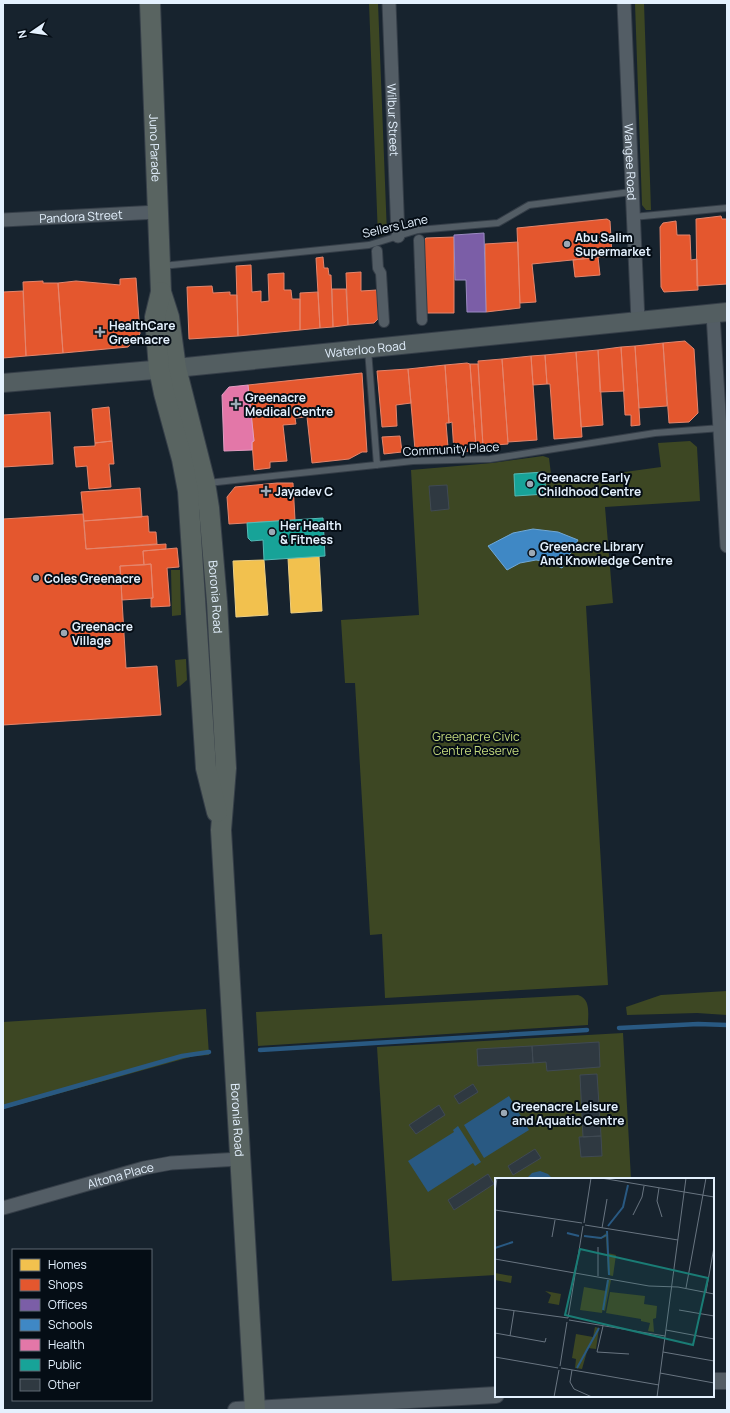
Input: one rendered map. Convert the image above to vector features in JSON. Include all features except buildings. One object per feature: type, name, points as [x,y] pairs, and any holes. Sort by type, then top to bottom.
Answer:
[{"type":"main road","name":"Juno Parade","points":[[150,3],[161,292],[169,317],[168,369]]},
{"type":"main road","name":"Waterloo Road","points":[[3,383],[168,369],[720,313]]},
{"type":"main road","name":"Boronia Road","points":[[168,369],[205,483],[209,508],[217,602],[226,768],[221,830],[240,1159],[249,1410]]},
{"type":"main road","name":"Boronia Road","points":[[168,369],[164,393],[182,459],[188,491],[206,768],[221,830]]},
{"type":"street","name":"Wilbur Street","points":[[389,3],[398,236]]},
{"type":"street","name":"Wangee Road","points":[[624,3],[632,217],[638,321]]},
{"type":"street","name":"Pandora Street","points":[[3,220],[158,212]]},
{"type":"street","points":[[419,240],[422,320]]},
{"type":"street","points":[[378,251],[378,268],[381,273],[384,322]]},
{"type":"street","points":[[720,313],[720,428],[727,546]]},
{"type":"street","name":"Altona Place","points":[[3,1208],[144,1168],[171,1163],[240,1159]]},
{"type":"street","points":[[714,1382],[727,1380]]},
{"type":"street","points":[[249,1410],[495,1394]]},
{"type":"lane","name":"Sellers Lane","points":[[160,266],[369,245],[418,230],[498,222],[529,204],[631,192]]},
{"type":"lane","points":[[632,217],[727,208]]},
{"type":"lane","points":[[368,348],[377,465]]},
{"type":"lane","name":"Community Place","points":[[205,483],[424,460],[490,459],[655,433],[720,428]]},
{"type":"green space","points":[[369,3],[378,3],[387,234],[378,237]]},
{"type":"green space","points":[[635,3],[644,3],[651,210],[646,210],[642,205]]},
{"type":"green space","name":"Greenacre Civic Centre Reserve","points":[[690,441],[697,447],[700,501],[605,507],[613,603],[586,606],[608,985],[385,998],[382,934],[370,935],[355,683],[345,683],[341,620],[419,615],[411,470],[492,463],[543,456],[549,458],[552,482],[661,467],[658,443]]},
{"type":"green space","points":[[171,570],[180,570],[181,615],[172,616]]},
{"type":"green space","points":[[186,659],[187,680],[177,687],[175,660]]},
{"type":"green space","points":[[727,991],[727,1015],[697,1013],[627,1015],[626,1007],[661,995]]},
{"type":"green space","points":[[578,995],[587,1003],[588,1025],[258,1046],[256,1012]]},
{"type":"green space","points":[[206,1009],[209,1055],[194,1056],[3,1109],[3,1022]]},
{"type":"green space","name":"Greenacre Leisure and Aquatic Centre","points":[[623,1033],[631,1178],[495,1178],[495,1275],[392,1281],[377,1047]]},
{"type":"water","points":[[509,1096],[529,1130],[484,1158],[464,1125]]},
{"type":"water","points":[[458,1126],[481,1162],[475,1166],[473,1163],[428,1192],[408,1161],[454,1132],[453,1130]]},
{"type":"water","points":[[540,1171],[548,1174],[552,1178],[527,1178],[532,1173]]},
{"type":"waterway","points":[[619,1028],[698,1024],[727,1025]]},
{"type":"waterway","points":[[260,1050],[587,1030]]},
{"type":"waterway","points":[[3,1107],[182,1056],[209,1052]]},
{"type":"place","name":"Abu Salim Supermarket","points":[[567,244]]},
{"type":"place","name":"HealthCare Greenacre","points":[[100,332]]},
{"type":"place","name":"Greenacre Medical Centre","points":[[236,404]]},
{"type":"place","name":"Greenacre Early Childhood Centre","points":[[530,484]]},
{"type":"place","name":"Jayadev C","points":[[266,491]]},
{"type":"place","name":"Her Health & Fitness","points":[[272,532]]},
{"type":"place","name":"Greenacre Library And Knowledge Centre","points":[[532,553]]},
{"type":"place","name":"Coles Greenacre","points":[[36,578]]},
{"type":"place","name":"Greenacre Village","points":[[64,633]]},
{"type":"place","name":"Greenacre Leisure and Aquatic Centre","points":[[504,1113]]}]
